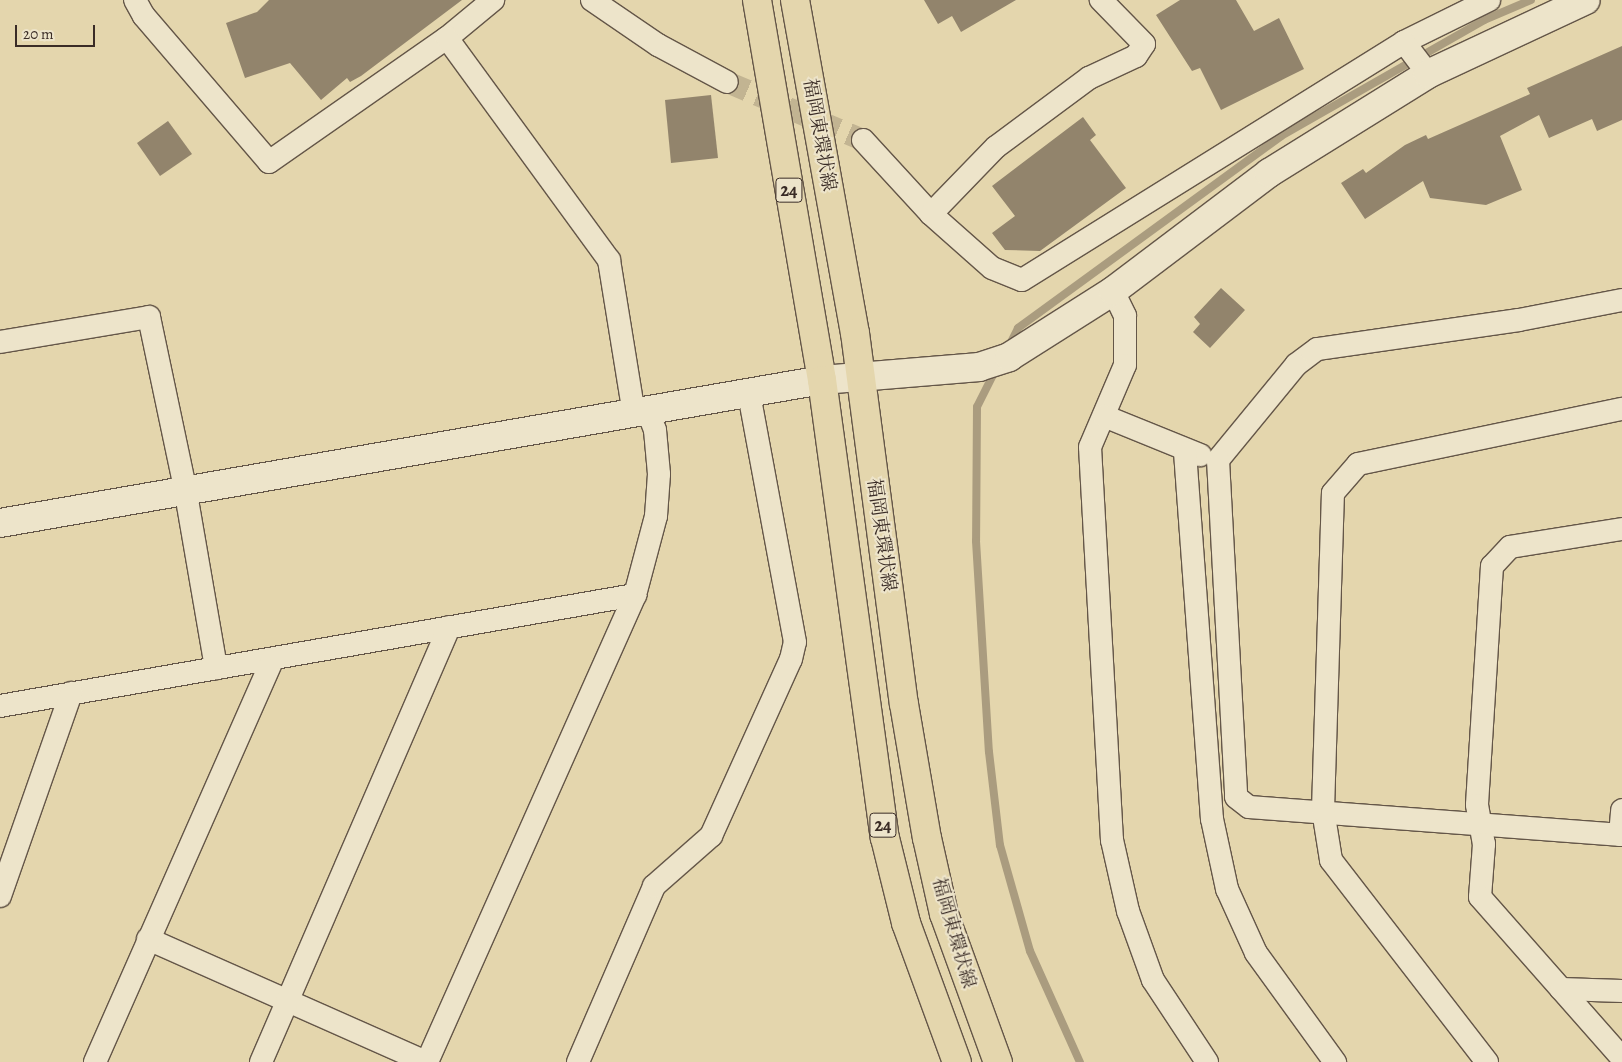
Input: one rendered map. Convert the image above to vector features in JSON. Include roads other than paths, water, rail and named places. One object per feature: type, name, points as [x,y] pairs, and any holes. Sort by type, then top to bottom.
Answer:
[{"type":"main road","name":"福岡東環状線","points":[[758,0],[822,380],[885,838],[906,923],[958,1062]]},
{"type":"main road","name":"福岡東環状線","points":[[795,0],[860,377],[904,704],[927,838],[944,914],[998,1062]]},
{"type":"street","points":[[135,0],[144,16],[269,162],[447,38],[493,0]]},
{"type":"street","points":[[592,0],[613,7],[658,45],[727,82]]},
{"type":"street","points":[[863,140],[932,214],[992,268],[1022,280],[1404,42],[1488,0]]},
{"type":"street","points":[[0,523],[185,488],[641,414],[822,380],[979,366],[1009,357],[1083,307],[1113,291],[1268,173],[1428,74],[1586,0]]},
{"type":"street","points":[[932,214],[996,148],[1089,78],[1136,56],[1144,44],[1106,2]]},
{"type":"street","points":[[148,938],[427,1062],[635,595],[656,516],[659,474],[655,430],[641,414],[609,260],[447,38]]},
{"type":"street","points":[[1404,42],[1428,74]]},
{"type":"street","points":[[1113,291],[1125,316],[1125,364],[1090,447],[1112,840],[1128,911],[1153,980],[1207,1062]]},
{"type":"street","points":[[1622,300],[1519,320],[1317,350],[1296,365],[1218,460],[1236,798],[1249,807],[1324,810],[1621,835],[1622,810]]},
{"type":"street","points":[[0,342],[149,317],[185,488],[216,668]]},
{"type":"street","points":[[578,1062],[654,886],[710,836],[791,659],[795,642],[749,394]]},
{"type":"street","points":[[1487,1062],[1330,860],[1324,810],[1333,493],[1358,464],[1622,409]]},
{"type":"street","points":[[1104,416],[1185,452],[1218,460]]},
{"type":"street","points":[[1185,452],[1212,820],[1227,889],[1256,954],[1335,1062]]},
{"type":"street","points":[[1622,529],[1510,547],[1492,566],[1477,804],[1483,824],[1480,897],[1622,1058]]},
{"type":"street","points":[[0,706],[635,595]]},
{"type":"street","points":[[261,1062],[449,628]]},
{"type":"street","points":[[95,1062],[273,658]]},
{"type":"street","points":[[0,896],[71,693]]},
{"type":"street","points":[[1561,989],[1622,991]]},
{"type":"waterway","points":[[1008,348],[1018,328],[1281,136],[1484,20],[1531,0]]},
{"type":"waterway","points":[[996,369],[977,407],[976,541],[989,752],[1000,845],[1030,951],[1080,1062]]},
{"type":"tunnel","points":[[727,82],[863,140]]}]
